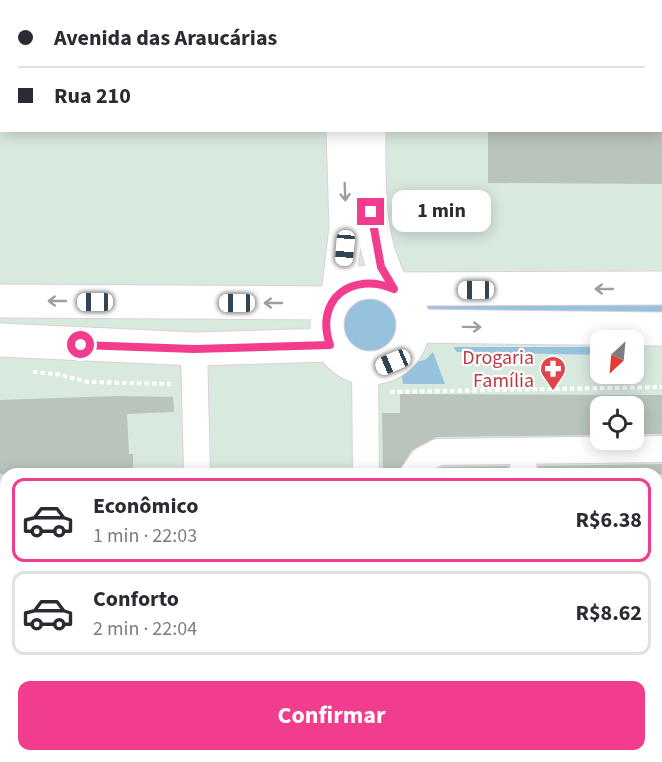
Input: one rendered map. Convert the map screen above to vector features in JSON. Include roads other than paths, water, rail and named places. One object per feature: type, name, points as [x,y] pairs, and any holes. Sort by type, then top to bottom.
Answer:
[{"type":"main road","points":[[343,132],[346,228],[335,299],[326,324],[330,345],[339,357],[351,365],[365,381],[404,353],[411,341],[414,326],[405,299],[394,289],[381,267],[371,225],[369,132]]},
{"type":"main road","points":[[0,301],[335,299],[350,286],[365,282],[380,283],[394,289],[662,288]]},
{"type":"main road","points":[[414,326],[662,329]]},
{"type":"main road","points":[[0,340],[194,349],[330,345]]},
{"type":"street","points":[[194,349],[197,468]]},
{"type":"street","points":[[365,381],[366,468]]},
{"type":"street","points":[[417,468],[423,460],[438,452],[515,463],[662,449]]},
{"type":"place","name":"Drogaria Família","points":[[553,392]]}]
